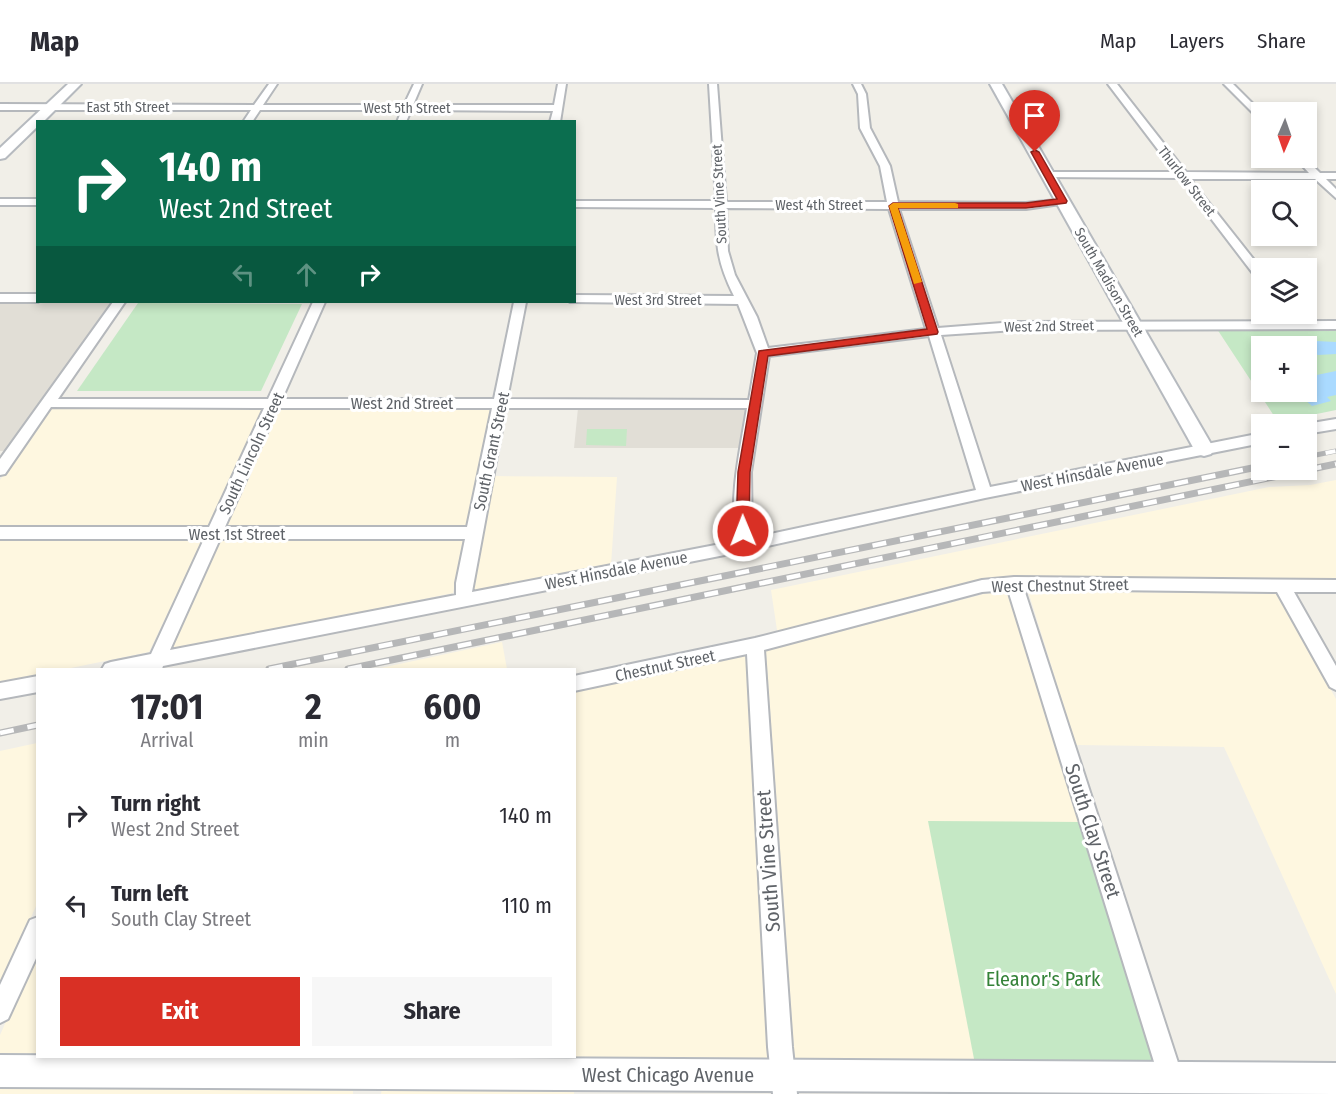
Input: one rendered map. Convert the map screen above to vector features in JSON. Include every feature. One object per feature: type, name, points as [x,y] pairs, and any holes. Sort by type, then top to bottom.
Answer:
[{"type":"street","points":[[37,120],[75,84]]},
{"type":"street","points":[[248,120],[273,84]]},
{"type":"street","points":[[402,120],[417,84]]},
{"type":"street","points":[[555,120],[562,84]]},
{"type":"street","name":"South Vine Street","points":[[713,84],[721,205],[720,238],[724,262],[754,324],[763,353],[744,472],[742,528],[745,545]]},
{"type":"street","points":[[857,84],[862,94],[865,128],[885,166],[893,206],[985,493]]},
{"type":"street","name":"South Madison Street","points":[[996,84],[1204,449]]},
{"type":"street","name":"Thurlow Street","points":[[1112,84],[1251,264]]},
{"type":"street","points":[[1228,84],[1251,107]]},
{"type":"street","name":"East 5th Street","points":[[0,107],[257,107]]},
{"type":"street","name":"West 5th Street","points":[[257,107],[557,108]]},
{"type":"street","points":[[0,155],[36,121]]},
{"type":"street","points":[[1310,168],[1336,195]]},
{"type":"street","points":[[1048,175],[1336,176]]},
{"type":"street","name":"West 4th Street","points":[[576,204],[1026,206],[1063,201]]},
{"type":"street","points":[[0,202],[36,202]]},
{"type":"street","points":[[0,298],[36,298]]},
{"type":"street","name":"West 3rd Street","points":[[576,299],[742,300]]},
{"type":"street","points":[[0,470],[118,303]]},
{"type":"street","name":"South Lincoln Street","points":[[156,664],[319,303]]},
{"type":"street","name":"South Grant Street","points":[[464,600],[464,583],[520,303]]},
{"type":"street","name":"West 2nd Street","points":[[763,353],[933,332],[1015,326],[1336,326]]},
{"type":"street","name":"West 2nd Street","points":[[47,403],[756,404]]},
{"type":"street","points":[[1317,427],[1336,424]]},
{"type":"street","name":"West Hinsdale Avenue","points":[[120,668],[156,664],[1251,440]]},
{"type":"street","name":"West 1st Street","points":[[0,533],[474,533]]},
{"type":"street","name":"West Chestnut Street","points":[[755,645],[982,586],[1014,584],[1336,586]]},
{"type":"street","name":"South Clay Street","points":[[1014,584],[1171,1078]]},
{"type":"street","points":[[1282,586],[1336,682]]},
{"type":"street","name":"South Vine Street","points":[[755,645],[784,1085]]},
{"type":"street","name":"Chestnut Street","points":[[576,684],[755,645]]},
{"type":"street","points":[[0,691],[36,684]]},
{"type":"street","points":[[0,1011],[36,932]]},
{"type":"street","name":"West Chicago Avenue","points":[[0,1071],[368,1084],[784,1085],[1171,1078],[1247,1086],[1336,1079]]},
{"type":"shaded area","points":[[0,302],[110,303],[6,451],[0,451]]},
{"type":"shaded area","points":[[53,404],[266,405],[209,530],[0,529],[0,480]]},
{"type":"shaded area","points":[[281,405],[493,406],[466,529],[226,528]]},
{"type":"shaded area","points":[[578,408],[747,409],[741,448],[574,448]]},
{"type":"shaded area","points":[[491,476],[617,477],[611,565],[468,591]]},
{"type":"shaded area","points":[[1336,480],[1336,583],[1017,578],[778,637],[771,590],[1269,487],[1310,485]]},
{"type":"shaded area","points":[[0,539],[202,541],[149,652],[71,668],[36,668],[36,675],[0,682]]},
{"type":"shaded area","points":[[463,539],[453,593],[171,650],[221,540]]},
{"type":"shaded area","points":[[1008,591],[1081,822],[975,1064],[795,1064],[766,651],[984,594]]},
{"type":"shaded area","points":[[1028,591],[1278,594],[1336,699],[1336,994],[1224,747],[1076,745]]},
{"type":"shaded area","points":[[502,642],[507,668],[381,668]]},
{"type":"shaded area","points":[[747,652],[768,1064],[0,1062],[0,1035],[36,953],[36,1058],[576,1058],[576,690]]},
{"type":"shaded area","points":[[36,743],[36,906],[0,986],[0,751]]},
{"type":"shaded area","points":[[383,1081],[575,1084],[574,1094],[381,1094]]},
{"type":"shaded area","points":[[0,1085],[353,1091],[353,1094],[0,1094]]},
{"type":"green space","points":[[138,303],[302,304],[261,391],[77,391]]},
{"type":"green space","points":[[1217,329],[1336,330],[1336,410],[1317,414],[1273,414],[1265,402],[1317,402],[1317,336],[1251,336],[1251,381]]},
{"type":"green space","points":[[587,429],[627,429],[626,446],[586,445]]},
{"type":"green space","name":"Eleanor's Park","points":[[928,821],[1081,822],[1156,1066],[975,1064]]},
{"type":"water","points":[[1317,341],[1336,342],[1336,354],[1318,355]]},
{"type":"water","points":[[1336,371],[1336,395],[1327,397],[1331,401],[1312,406],[1307,402],[1317,402],[1317,375]]},
{"type":"railway","points":[[1317,455],[1336,451]]},
{"type":"railway","points":[[353,668],[1336,464]]},
{"type":"railway","points":[[274,668],[1251,468]]},
{"type":"railway","points":[[0,733],[36,725]]},
{"type":"slow traffic","points":[[917,282],[893,206],[955,206]]},
{"type":"route","points":[[743,531],[744,472],[763,353],[933,332],[893,206],[1026,206],[1063,201],[1035,152]]}]
